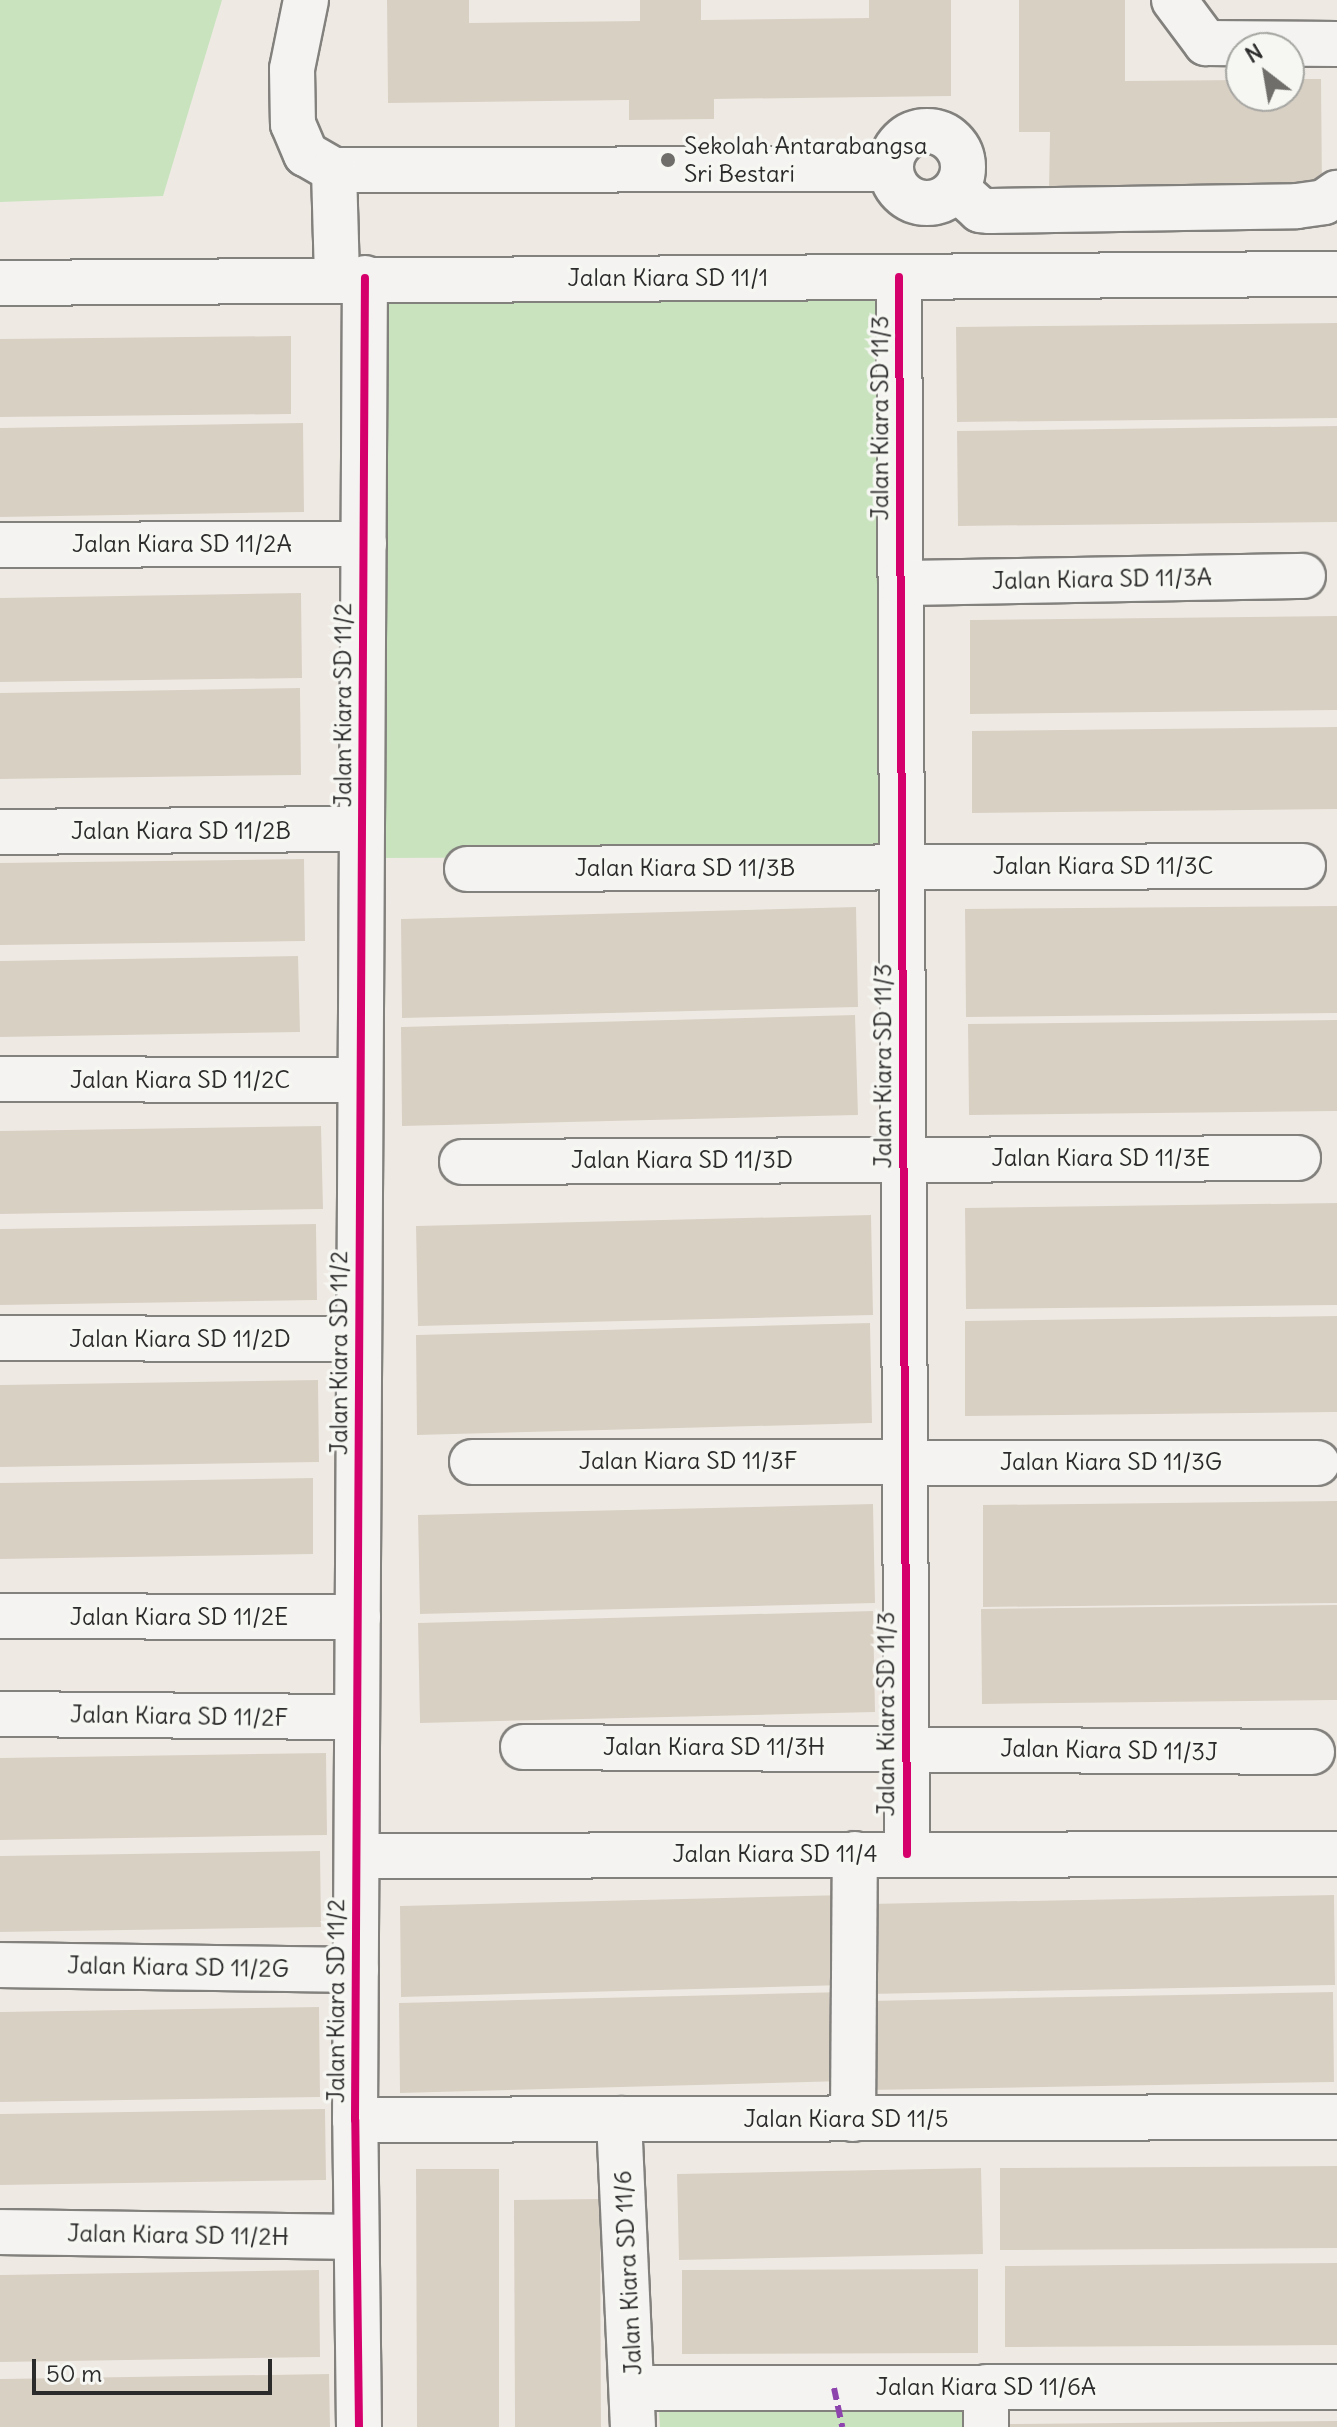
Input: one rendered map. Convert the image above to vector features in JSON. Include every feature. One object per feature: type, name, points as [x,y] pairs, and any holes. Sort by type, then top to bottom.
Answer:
[{"type":"street","points":[[306,0],[293,57],[293,124],[306,154],[334,170],[890,169]]},
{"type":"street","points":[[1174,0],[1206,43],[1337,44]]},
{"type":"street","points":[[932,131],[944,135],[961,153],[964,165],[957,189],[947,198],[923,204],[900,193],[890,169],[898,146],[919,132],[932,131]]},
{"type":"street","name":"Jalan Kiara SD 11/2","points":[[334,170],[351,278],[364,544],[355,2120],[359,2427]]},
{"type":"street","points":[[957,189],[980,210],[990,211],[1283,207],[1324,202],[1337,193]]},
{"type":"street","name":"Jalan Kiara SD 11/1","points":[[0,283],[351,278],[1337,274]]},
{"type":"street","name":"Jalan Kiara SD 11/3","points":[[899,277],[907,1854]]},
{"type":"street","name":"Jalan Kiara SD 11/2A","points":[[0,545],[364,544]]},
{"type":"street","name":"Jalan Kiara SD 11/3A","points":[[901,583],[1303,576]]},
{"type":"street","name":"Jalan Kiara SD 11/2B","points":[[0,832],[362,829]]},
{"type":"street","name":"Jalan Kiara SD 11/3C","points":[[902,867],[1303,866]]},
{"type":"street","name":"Jalan Kiara SD 11/3B","points":[[467,869],[902,867]]},
{"type":"street","name":"Jalan Kiara SD 11/2C","points":[[0,1079],[360,1080]]},
{"type":"street","name":"Jalan Kiara SD 11/3E","points":[[903,1158],[1298,1158]]},
{"type":"street","name":"Jalan Kiara SD 11/3D","points":[[462,1162],[903,1158]]},
{"type":"street","name":"Jalan Kiara SD 11/2D","points":[[0,1338],[359,1339]]},
{"type":"street","name":"Jalan Kiara SD 11/3F","points":[[472,1462],[905,1461]]},
{"type":"street","name":"Jalan Kiara SD 11/3G","points":[[905,1461],[1317,1463]]},
{"type":"street","name":"Jalan Kiara SD 11/2E","points":[[0,1616],[358,1617]]},
{"type":"street","name":"Jalan Kiara SD 11/2F","points":[[0,1714],[357,1717]]},
{"type":"street","name":"Jalan Kiara SD 11/3H","points":[[523,1747],[906,1748]]},
{"type":"street","name":"Jalan Kiara SD 11/3J","points":[[906,1748],[1312,1752]]},
{"type":"street","points":[[853,2119],[855,1854]]},
{"type":"street","name":"Jalan Kiara SD 11/4","points":[[357,1856],[1337,1854]]},
{"type":"street","name":"Jalan Kiara SD 11/2G","points":[[0,1965],[356,1970]]},
{"type":"street","name":"Jalan Kiara SD 11/5","points":[[355,2120],[1337,2117]]},
{"type":"street","name":"Jalan Kiara SD 11/6","points":[[619,2119],[634,2408]]},
{"type":"street","name":"Jalan Kiara SD 11/2H","points":[[0,2232],[356,2237]]},
{"type":"street","name":"Jalan Kiara SD 11/6A","points":[[634,2408],[986,2407],[1337,2387]]},
{"type":"green space","points":[[0,0],[222,0],[163,196],[0,202]]},
{"type":"green space","points":[[890,288],[889,856],[372,858],[373,291]]},
{"type":"green space","points":[[967,2409],[967,2427],[660,2427],[659,2411]]},
{"type":"building","points":[[387,0],[469,0],[469,23],[640,21],[640,0],[701,0],[701,20],[869,18],[869,0],[951,0],[951,96],[714,99],[714,119],[629,120],[629,100],[388,103]]},
{"type":"building","points":[[1019,0],[1125,0],[1125,81],[1225,80],[1225,112],[1305,112],[1305,79],[1321,79],[1322,187],[1049,189],[1050,132],[1019,132]]},
{"type":"building","points":[[1337,323],[1337,418],[957,422],[956,327]]},
{"type":"building","points":[[291,336],[291,414],[0,417],[0,339]]},
{"type":"building","points":[[303,423],[304,512],[0,517],[0,428]]},
{"type":"building","points":[[1337,426],[1337,522],[958,526],[957,431]]},
{"type":"building","points":[[301,593],[302,678],[0,682],[0,598]]},
{"type":"building","points":[[1337,616],[1337,710],[970,714],[970,620]]},
{"type":"building","points":[[300,688],[301,775],[0,779],[0,693]]},
{"type":"building","points":[[1337,727],[1337,809],[972,813],[972,731]]},
{"type":"building","points":[[304,859],[305,941],[0,945],[0,863]]},
{"type":"building","points":[[1337,906],[1337,1013],[966,1017],[965,909]]},
{"type":"building","points":[[856,907],[858,1007],[402,1018],[401,919]]},
{"type":"building","points":[[298,956],[300,1032],[0,1037],[0,961]]},
{"type":"building","points":[[855,1015],[858,1115],[402,1126],[401,1027]]},
{"type":"building","points":[[1337,1020],[1337,1111],[969,1115],[968,1024]]},
{"type":"building","points":[[321,1126],[323,1209],[0,1214],[0,1131]]},
{"type":"building","points":[[1337,1203],[1337,1305],[966,1309],[965,1208]]},
{"type":"building","points":[[871,1215],[873,1315],[418,1326],[416,1226]]},
{"type":"building","points":[[316,1224],[317,1300],[0,1305],[0,1229]]},
{"type":"building","points":[[1337,1316],[1337,1412],[965,1416],[965,1321]]},
{"type":"building","points":[[870,1323],[872,1423],[417,1435],[416,1335]]},
{"type":"building","points":[[318,1380],[319,1462],[0,1467],[0,1385]]},
{"type":"building","points":[[313,1478],[313,1554],[0,1559],[0,1483]]},
{"type":"building","points":[[1337,1501],[1337,1603],[983,1607],[983,1505]]},
{"type":"building","points":[[873,1504],[875,1603],[420,1614],[418,1515]]},
{"type":"building","points":[[1337,1605],[1337,1700],[982,1704],[981,1609]]},
{"type":"building","points":[[873,1611],[875,1712],[420,1723],[418,1623]]},
{"type":"building","points":[[326,1753],[327,1835],[0,1840],[0,1758]]},
{"type":"building","points":[[320,1851],[321,1927],[0,1932],[0,1856]]},
{"type":"building","points":[[845,1895],[846,1985],[401,1997],[400,1906]]},
{"type":"building","points":[[1334,1895],[1335,1985],[869,1994],[868,1904]]},
{"type":"building","points":[[844,1992],[845,2081],[400,2093],[399,2003]]},
{"type":"building","points":[[1333,1992],[1334,2082],[868,2090],[867,2001]]},
{"type":"building","points":[[319,2007],[320,2097],[0,2102],[0,2012]]},
{"type":"building","points":[[325,2109],[326,2180],[0,2185],[0,2114]]},
{"type":"building","points":[[1337,2166],[1337,2248],[1000,2250],[1000,2168]]},
{"type":"building","points":[[981,2168],[983,2254],[679,2260],[677,2174]]},
{"type":"building","points":[[416,2169],[499,2169],[499,2427],[417,2427]]},
{"type":"building","points":[[600,2199],[601,2427],[515,2427],[514,2200]]},
{"type":"building","points":[[1337,2263],[1337,2345],[1005,2347],[1005,2266]]},
{"type":"building","points":[[978,2269],[978,2353],[682,2354],[682,2270]]},
{"type":"building","points":[[319,2270],[320,2357],[0,2362],[0,2275]]},
{"type":"building","points":[[329,2374],[330,2427],[0,2427],[0,2379]]},
{"type":"building","points":[[1337,2421],[1337,2427],[1006,2427],[1006,2424]]},
{"type":"marked path","points":[[834,2388],[842,2427]]},
{"type":"cycle path","points":[[899,277],[907,1854]]},
{"type":"cycle path","points":[[359,2427],[355,2120],[365,278]]},
{"type":"place","name":"Sekolah Antarabangsa Sri Bestari","points":[[668,160]]}]
